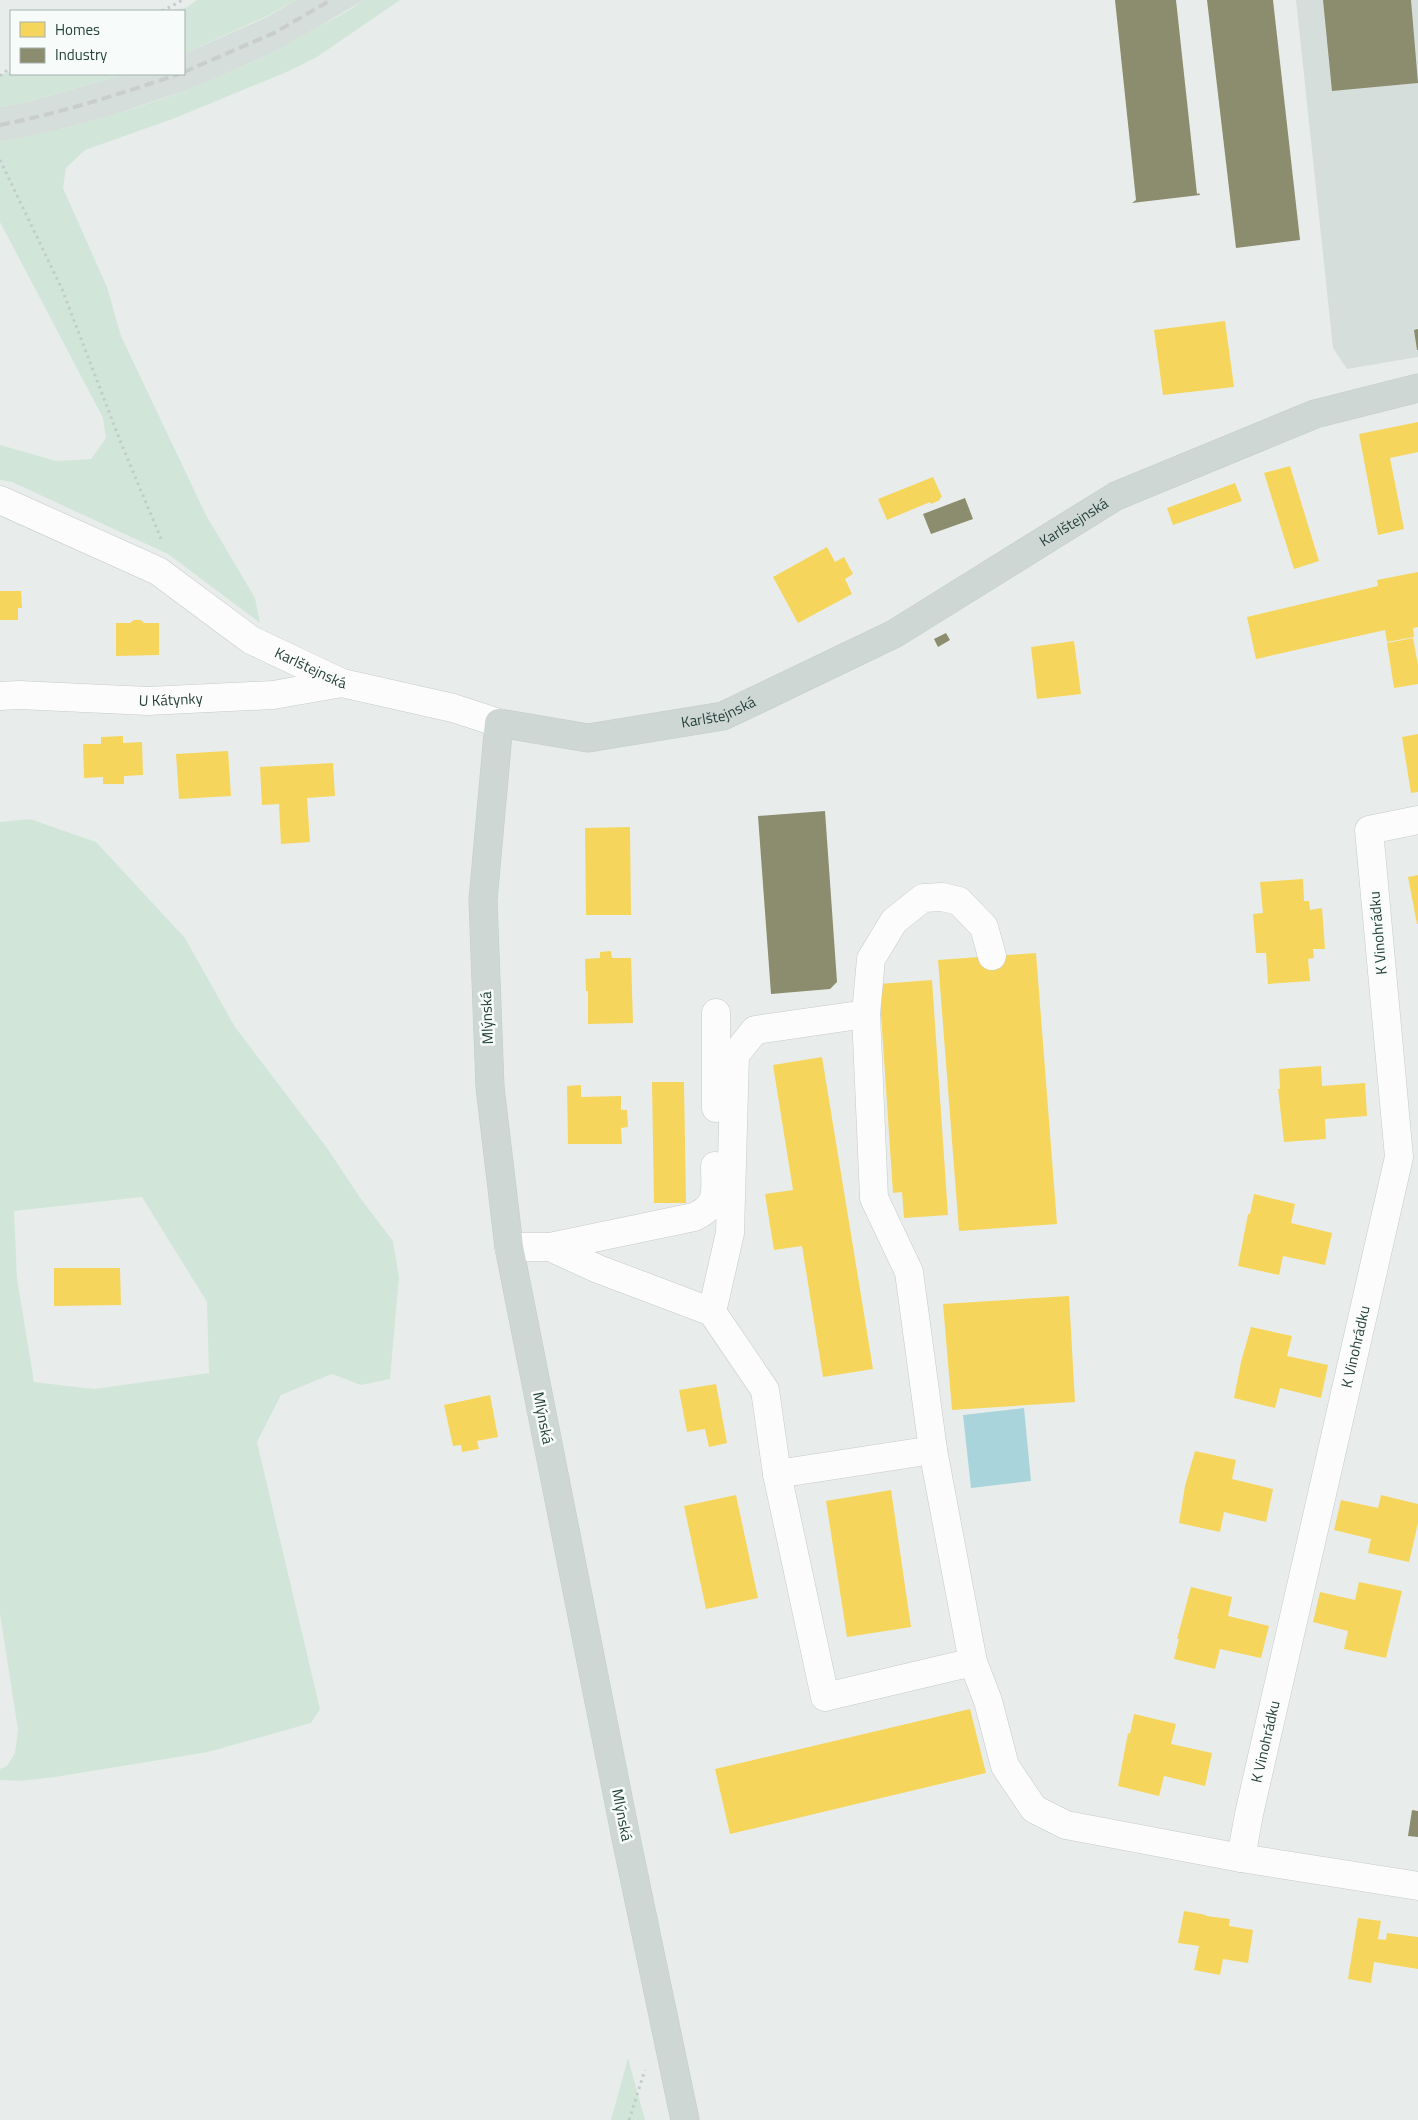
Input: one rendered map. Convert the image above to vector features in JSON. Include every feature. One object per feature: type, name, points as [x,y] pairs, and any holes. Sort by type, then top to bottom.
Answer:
[{"type":"main road","name":"Karlštejnská","points":[[499,723],[588,738],[723,716],[894,634],[1116,496],[1314,414],[1418,388]]},
{"type":"main road","name":"Mlýnská","points":[[499,723],[482,900],[490,1087],[509,1247],[627,1844],[684,2112]]},
{"type":"street","name":"Karlštejnská","points":[[0,500],[158,571],[251,640],[342,683],[453,708],[499,723]]},
{"type":"street","name":"U Kátynky","points":[[0,696],[20,695],[157,701],[273,695],[342,683]]},
{"type":"street","name":"K Vinohrádku","points":[[1242,1858],[1249,1814],[1409,1158],[1369,830],[1418,820]]},
{"type":"street","points":[[992,956],[984,927],[959,901],[942,897],[923,898],[894,921],[871,960],[866,1014],[874,1198],[909,1272],[933,1450],[973,1662],[988,1701],[1005,1766],[1034,1809],[1066,1825],[1242,1858],[1418,1886]]},
{"type":"street","points":[[509,1247],[550,1247],[694,1217],[708,1211],[715,1196],[716,1013]]},
{"type":"street","points":[[712,1312],[730,1233],[735,1055],[755,1030],[866,1014]]},
{"type":"street","points":[[550,1247],[598,1270],[712,1312],[765,1390],[777,1474],[825,1697],[973,1662]]},
{"type":"street","points":[[777,1474],[933,1450]]},
{"type":"path","points":[[164,10],[183,0]]},
{"type":"path","points":[[0,76],[10,68]]},
{"type":"path","points":[[0,160],[62,289],[119,438],[163,544]]},
{"type":"shaded area","points":[[296,0],[364,0],[284,47],[204,84],[110,116],[39,135],[0,142],[0,107],[31,101],[122,75],[185,75],[185,54],[267,17]]},
{"type":"shaded area","points":[[1296,0],[1418,0],[1418,357],[1347,369],[1333,348]]},
{"type":"green space","points":[[197,0],[296,0],[267,16],[185,54],[185,10],[178,10],[187,7]]},
{"type":"green space","points":[[364,0],[400,0],[317,57],[289,71],[175,118],[85,150],[66,168],[63,188],[107,287],[121,336],[206,515],[255,598],[260,623],[168,554],[12,482],[0,480],[0,445],[56,461],[91,459],[106,438],[103,418],[0,222],[0,142],[83,123],[164,98],[204,83],[281,47]]},
{"type":"green space","points":[[10,71],[10,75],[122,75],[31,101],[0,107],[0,75]]},
{"type":"green space","points":[[30,819],[96,842],[185,938],[235,1027],[327,1148],[361,1199],[393,1241],[399,1277],[390,1379],[361,1385],[332,1374],[281,1395],[257,1442],[320,1709],[311,1723],[208,1752],[55,1777],[19,1781],[0,1780],[0,1769],[7,1766],[15,1753],[18,1730],[0,1614],[0,822]],"holes":[[[142,1197],[207,1302],[209,1373],[94,1389],[34,1382],[17,1278],[14,1211]]]},
{"type":"green space","points":[[628,2058],[645,2120],[611,2120]]},
{"type":"water","points":[[1024,1408],[1031,1481],[971,1488],[963,1415]]},
{"type":"building: Homes","points":[[1225,321],[1234,387],[1163,395],[1154,330]]},
{"type":"building: Homes","points":[[1418,422],[1418,452],[1390,458],[1404,529],[1378,535],[1359,434]]},
{"type":"building: Homes","points":[[1290,466],[1319,561],[1294,569],[1264,473]]},
{"type":"building: Homes","points":[[933,477],[942,497],[940,500],[931,504],[930,502],[887,520],[878,499]]},
{"type":"building: Homes","points":[[1235,483],[1242,501],[1173,525],[1167,508]]},
{"type":"building: Homes","points":[[827,547],[835,562],[844,557],[853,574],[845,579],[852,594],[798,623],[773,577]]},
{"type":"building: Homes","points":[[1418,572],[1418,627],[1413,628],[1414,637],[1387,642],[1385,630],[1256,659],[1247,617],[1378,586],[1377,580]]},
{"type":"building: Homes","points":[[0,591],[21,591],[22,608],[18,608],[18,620],[0,620]]},
{"type":"building: Homes","points":[[134,620],[141,620],[144,623],[159,623],[159,655],[116,656],[116,623],[130,623]]},
{"type":"building: Homes","points":[[1413,638],[1418,665],[1418,684],[1394,688],[1387,643]]},
{"type":"building: Homes","points":[[1074,641],[1081,694],[1037,699],[1031,647]]},
{"type":"building: Homes","points":[[1418,734],[1418,792],[1411,793],[1402,737]]},
{"type":"building: Homes","points":[[123,736],[123,743],[142,742],[143,775],[124,776],[124,784],[103,784],[103,777],[84,778],[83,744],[101,744],[101,737]]},
{"type":"building: Homes","points":[[228,751],[231,796],[179,799],[176,754]]},
{"type":"building: Homes","points":[[333,763],[335,796],[307,798],[310,842],[281,844],[279,804],[262,805],[260,767]]},
{"type":"building: Homes","points":[[630,827],[631,915],[586,915],[585,828]]},
{"type":"building: Homes","points":[[1418,875],[1418,924],[1417,924],[1408,877]]},
{"type":"building: Homes","points":[[1303,879],[1304,901],[1309,901],[1310,910],[1322,908],[1325,949],[1313,949],[1314,958],[1308,959],[1310,981],[1268,984],[1266,953],[1256,953],[1253,914],[1263,913],[1260,882]]},
{"type":"building: Homes","points":[[611,951],[612,958],[631,958],[633,1023],[588,1024],[588,991],[586,991],[585,959],[600,958],[600,952]]},
{"type":"building: Homes","points":[[1036,953],[1057,1224],[959,1231],[938,960]]},
{"type":"building: Homes","points":[[932,980],[948,1215],[904,1218],[902,1192],[893,1193],[879,984]]},
{"type":"building: Homes","points":[[822,1057],[873,1369],[823,1377],[802,1246],[774,1250],[765,1194],[793,1190],[773,1065]]},
{"type":"building: Homes","points":[[1321,1066],[1322,1086],[1365,1083],[1367,1116],[1325,1119],[1326,1139],[1284,1142],[1278,1089],[1280,1089],[1279,1069]]},
{"type":"building: Homes","points":[[652,1082],[684,1082],[686,1203],[654,1203]]},
{"type":"building: Homes","points":[[581,1085],[581,1097],[621,1096],[621,1110],[627,1110],[628,1127],[621,1128],[622,1144],[568,1144],[567,1086]]},
{"type":"building: Homes","points":[[1254,1194],[1295,1204],[1291,1223],[1332,1233],[1325,1265],[1283,1256],[1279,1275],[1238,1266],[1248,1214],[1250,1214]]},
{"type":"building: Homes","points":[[54,1268],[120,1268],[121,1305],[54,1306]]},
{"type":"building: Homes","points":[[1069,1296],[1075,1402],[952,1410],[943,1304]]},
{"type":"building: Homes","points":[[1251,1327],[1292,1336],[1287,1356],[1328,1365],[1321,1398],[1280,1388],[1275,1408],[1234,1398],[1241,1362]]},
{"type":"building: Homes","points":[[716,1384],[727,1443],[709,1447],[705,1429],[687,1432],[679,1390]]},
{"type":"building: Homes","points":[[490,1395],[498,1437],[477,1441],[479,1449],[462,1452],[461,1445],[453,1446],[444,1405]]},
{"type":"building: Homes","points":[[1195,1451],[1236,1460],[1232,1479],[1273,1489],[1266,1522],[1224,1512],[1220,1532],[1179,1523],[1185,1486]]},
{"type":"building: Homes","points":[[891,1490],[911,1627],[847,1637],[826,1501]]},
{"type":"building: Homes","points":[[736,1495],[758,1598],[706,1609],[684,1506]]},
{"type":"building: Homes","points":[[1381,1495],[1418,1504],[1418,1523],[1409,1562],[1368,1553],[1371,1539],[1334,1530],[1341,1500],[1378,1508]]},
{"type":"building: Homes","points":[[1359,1582],[1402,1591],[1386,1658],[1344,1649],[1348,1631],[1313,1622],[1320,1592],[1355,1600]]},
{"type":"building: Homes","points":[[1191,1587],[1232,1597],[1228,1616],[1269,1626],[1261,1658],[1220,1649],[1215,1669],[1174,1659],[1179,1639],[1177,1639]]},
{"type":"building: Homes","points":[[970,1709],[986,1773],[730,1834],[715,1769]]},
{"type":"building: Homes","points":[[1134,1714],[1176,1724],[1171,1744],[1212,1753],[1205,1786],[1164,1776],[1159,1796],[1118,1786],[1128,1733],[1130,1734]]},
{"type":"building: Homes","points":[[1184,1911],[1230,1919],[1229,1926],[1253,1930],[1248,1963],[1223,1959],[1220,1975],[1194,1970],[1199,1946],[1178,1943]]},
{"type":"building: Homes","points":[[1358,1918],[1381,1921],[1378,1939],[1386,1940],[1387,1933],[1418,1937],[1418,1969],[1374,1962],[1371,1983],[1348,1979]]},
{"type":"building: Industry","points":[[1115,0],[1176,0],[1197,194],[1199,193],[1200,195],[1132,203],[1136,200]]},
{"type":"building: Industry","points":[[1207,0],[1273,0],[1300,240],[1236,248]]},
{"type":"building: Industry","points":[[1323,0],[1411,0],[1418,83],[1332,91]]},
{"type":"building: Industry","points":[[1418,329],[1418,350],[1417,350],[1414,330]]},
{"type":"building: Industry","points":[[965,498],[973,519],[931,534],[923,514]]},
{"type":"building: Industry","points":[[946,633],[950,640],[938,647],[934,639]]},
{"type":"building: Industry","points":[[825,811],[837,982],[830,989],[771,994],[758,816]]},
{"type":"building: Industry","points":[[1412,1810],[1418,1811],[1418,1837],[1408,1836]]},
{"type":"railway","points":[[185,72],[276,32],[331,0]]},
{"type":"railway","points":[[0,125],[90,103],[176,75]]}]
